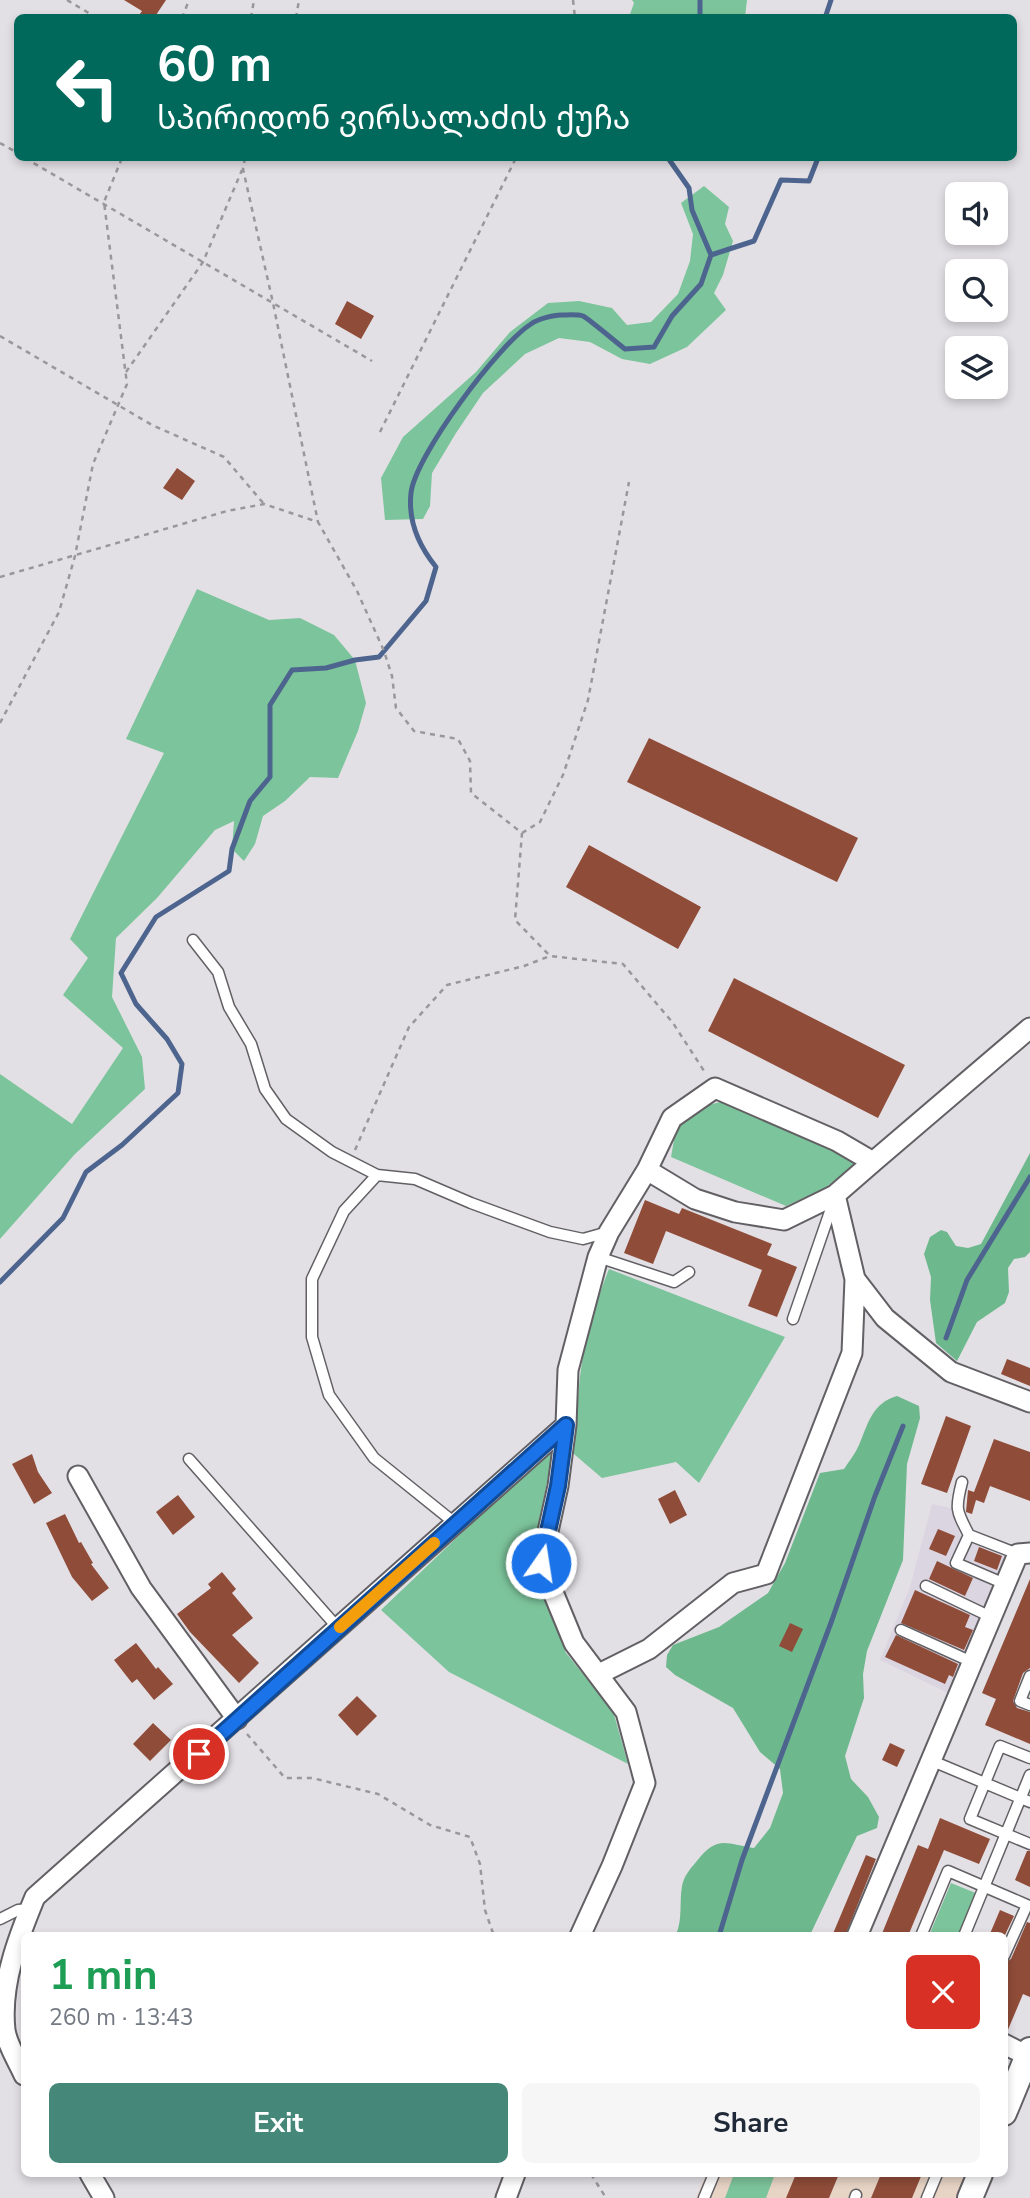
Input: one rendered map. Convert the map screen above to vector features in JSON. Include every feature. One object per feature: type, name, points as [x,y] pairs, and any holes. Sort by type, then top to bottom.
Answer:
[{"type":"street","points":[[647,1170],[695,1199],[735,1212],[784,1220],[835,1195],[1030,1028]]},
{"type":"street","points":[[582,1932],[645,1783],[626,1713],[574,1643],[541,1563],[558,1486],[566,1425],[568,1370],[598,1257],[609,1232],[647,1170],[672,1118],[715,1087],[838,1141],[873,1162]]},
{"type":"street","points":[[599,1674],[649,1649],[733,1583],[766,1574],[852,1353],[855,1279],[835,1195]]},
{"type":"street","points":[[855,1279],[885,1318],[951,1372],[1030,1402]]},
{"type":"street","points":[[21,2068],[5,2032],[4,1996],[18,1938],[35,1897],[566,1425]]},
{"type":"street","points":[[78,1476],[141,1588],[237,1719]]},
{"type":"street","points":[[859,1932],[1005,1584],[1024,1553]]},
{"type":"street","points":[[1008,2045],[1029,2053],[1008,2103]]},
{"type":"street","points":[[92,2177],[104,2198]]},
{"type":"street","points":[[506,2198],[514,2177]]},
{"type":"street","points":[[971,2198],[979,2177]]},
{"type":"lane","points":[[193,940],[218,972],[229,1007],[251,1044],[265,1089],[286,1119],[332,1152],[377,1175],[415,1179],[550,1232],[583,1239],[609,1232]]},
{"type":"lane","points":[[377,1175],[344,1211],[312,1279],[312,1337],[329,1395],[374,1458],[456,1524]]},
{"type":"lane","points":[[793,1319],[835,1195]]},
{"type":"lane","points":[[598,1257],[674,1282],[689,1272]]},
{"type":"lane","points":[[189,1459],[339,1628]]},
{"type":"lane","points":[[962,1482],[957,1513],[969,1535],[1024,1553]]},
{"type":"lane","points":[[969,1535],[956,1563],[1005,1584]]},
{"type":"lane","points":[[926,1587],[991,1617]]},
{"type":"lane","points":[[901,1630],[972,1662]]},
{"type":"lane","points":[[1030,1676],[1020,1701],[1030,1705]]},
{"type":"lane","points":[[1030,1759],[1000,1746],[970,1819],[1030,1844]]},
{"type":"lane","points":[[930,1760],[1025,1800]]},
{"type":"lane","points":[[966,1932],[1006,1834],[1025,1800],[1030,1775]]},
{"type":"lane","points":[[924,1932],[948,1871],[1027,1905],[1008,1946]]},
{"type":"lane","points":[[0,1919],[18,1910],[30,1909]]},
{"type":"lane","points":[[704,2198],[713,2177]]},
{"type":"lane","points":[[927,2198],[936,2177]]},
{"type":"path","points":[[67,0],[90,14]]},
{"type":"path","points":[[30,161],[372,361]]},
{"type":"path","points":[[0,723],[59,612],[75,556],[93,464],[127,384],[104,204],[121,161]]},
{"type":"path","points":[[244,161],[243,169],[318,522],[357,591],[384,651],[392,676],[396,708],[414,731],[458,739],[470,761],[471,793],[522,833]]},
{"type":"path","points":[[380,432],[515,161]]},
{"type":"path","points":[[126,372],[203,262],[243,169]]},
{"type":"path","points":[[0,336],[152,425],[223,457],[264,503],[318,522]]},
{"type":"path","points":[[522,833],[540,822],[563,775],[587,700],[629,482]]},
{"type":"path","points":[[0,577],[227,511],[264,503]]},
{"type":"path","points":[[522,833],[515,920],[550,956]]},
{"type":"path","points":[[349,1161],[409,1027],[447,985],[524,966],[550,956],[623,964],[673,1023],[715,1087]]},
{"type":"path","points":[[237,1719],[285,1778],[312,1778],[378,1794],[430,1825],[470,1837],[480,1864],[485,1910],[493,1932]]},
{"type":"path","points":[[593,2177],[606,2198]]},
{"type":"shaded area","points":[[932,1504],[951,1508],[960,1535],[1013,1555],[952,1695],[880,1660],[910,1587]]},
{"type":"shaded area","points":[[705,2177],[968,2177],[959,2198],[696,2198]]},
{"type":"green space","points":[[632,0],[747,0],[745,14],[630,14],[634,3]]},
{"type":"green space","points":[[704,186],[729,207],[725,224],[733,241],[723,275],[714,293],[726,310],[687,347],[650,364],[622,359],[590,342],[559,338],[525,354],[483,393],[456,433],[432,473],[430,506],[423,519],[385,520],[381,478],[403,437],[476,372],[510,332],[548,303],[579,301],[612,308],[627,325],[651,322],[678,294],[690,261],[693,234],[681,203]]},
{"type":"green space","points":[[197,589],[269,620],[300,618],[334,635],[355,660],[366,703],[358,731],[338,778],[310,777],[285,801],[263,816],[255,844],[244,861],[232,849],[234,821],[215,830],[157,898],[116,938],[112,997],[142,1057],[145,1089],[75,1154],[0,1239],[0,1074],[72,1124],[123,1048],[63,995],[88,958],[70,939],[164,753],[126,739]]},
{"type":"green space","points":[[725,1101],[849,1156],[854,1165],[825,1188],[786,1206],[671,1157],[677,1123],[695,1108]]},
{"type":"green space","points":[[1030,1153],[1030,1252],[1025,1257],[1014,1259],[1008,1268],[1009,1292],[1005,1303],[977,1322],[957,1361],[936,1343],[930,1300],[931,1277],[924,1254],[930,1237],[941,1230],[947,1232],[956,1246],[968,1248],[981,1244]]},
{"type":"green space","points":[[609,1269],[785,1337],[699,1483],[676,1462],[602,1478],[568,1449],[576,1420],[586,1343]]},
{"type":"green space","points":[[897,1396],[919,1406],[920,1418],[907,1464],[903,1560],[867,1651],[863,1674],[864,1698],[845,1756],[851,1779],[868,1797],[879,1817],[877,1828],[857,1836],[811,1932],[677,1932],[682,1886],[689,1870],[703,1853],[716,1844],[728,1843],[754,1848],[770,1828],[783,1793],[780,1769],[760,1752],[733,1708],[675,1675],[666,1667],[667,1655],[673,1645],[719,1627],[768,1593],[785,1563],[820,1473],[844,1469],[876,1409]]},
{"type":"green space","points":[[555,1444],[531,1560],[566,1653],[613,1711],[628,1764],[449,1672],[381,1610]]},
{"type":"green space","points":[[951,1883],[978,1894],[962,1932],[930,1932]]},
{"type":"green space","points":[[733,2177],[774,2177],[766,2198],[725,2198]]},
{"type":"building","points":[[124,0],[166,0],[157,14],[140,14],[142,11]]},
{"type":"building","points":[[347,301],[374,316],[361,339],[335,324]]},
{"type":"building","points":[[177,468],[195,481],[182,500],[163,488]]},
{"type":"building","points":[[649,738],[858,838],[837,882],[627,782]]},
{"type":"building","points":[[589,845],[701,907],[678,949],[566,887]]},
{"type":"building","points":[[734,978],[905,1065],[878,1118],[708,1031]]},
{"type":"building","points":[[645,1200],[679,1214],[682,1208],[772,1244],[767,1255],[797,1267],[777,1317],[748,1306],[762,1270],[666,1231],[653,1264],[624,1253]]},
{"type":"building","points":[[1007,1359],[1030,1368],[1030,1386],[1001,1374]]},
{"type":"building","points":[[946,1416],[971,1426],[947,1493],[921,1484]]},
{"type":"building","points":[[994,1439],[1030,1452],[1030,1501],[990,1486],[984,1503],[976,1500],[972,1514],[966,1512],[968,1490],[974,1492]]},
{"type":"building","points":[[32,1454],[38,1472],[52,1493],[34,1504],[12,1464]]},
{"type":"building","points":[[675,1490],[687,1515],[670,1524],[658,1499]]},
{"type":"building","points":[[178,1495],[195,1517],[173,1535],[156,1512]]},
{"type":"building","points":[[65,1514],[79,1543],[81,1542],[93,1563],[91,1564],[109,1588],[92,1601],[72,1577],[46,1523]]},
{"type":"building","points":[[938,1529],[955,1536],[946,1556],[929,1549]]},
{"type":"building","points":[[979,1547],[1002,1556],[997,1570],[974,1561]]},
{"type":"building","points":[[937,1561],[973,1578],[965,1596],[929,1579]]},
{"type":"building","points":[[222,1572],[236,1589],[232,1593],[253,1618],[232,1635],[259,1663],[239,1683],[190,1632],[177,1614],[211,1588],[208,1584]]},
{"type":"building","points":[[1030,1579],[1030,1668],[1023,1673],[1013,1701],[1017,1708],[1030,1712],[1030,1744],[985,1725],[996,1699],[982,1693]]},
{"type":"building","points":[[915,1590],[970,1615],[965,1627],[973,1630],[964,1650],[901,1623]]},
{"type":"building","points":[[790,1623],[803,1629],[792,1652],[779,1646]]},
{"type":"building","points":[[896,1635],[958,1664],[953,1677],[949,1675],[945,1684],[885,1657]]},
{"type":"building","points":[[136,1643],[156,1669],[158,1667],[173,1684],[154,1700],[137,1679],[132,1683],[114,1660]]},
{"type":"building","points":[[357,1696],[377,1716],[357,1736],[338,1715]]},
{"type":"building","points":[[153,1723],[171,1740],[150,1761],[133,1744]]},
{"type":"building","points":[[890,1743],[905,1750],[897,1767],[882,1760]]},
{"type":"building","points":[[940,1818],[990,1839],[979,1864],[944,1850],[910,1932],[883,1932],[918,1845],[928,1849]]},
{"type":"building","points":[[1027,1851],[1030,1851],[1030,1887],[1015,1880]]},
{"type":"building","points":[[866,1855],[876,1859],[847,1932],[834,1932]]},
{"type":"building","points":[[1000,1910],[1014,1916],[1006,1932],[991,1932]]},
{"type":"building","points":[[1027,1922],[1030,1923],[1030,1997],[1023,1994],[1008,2030],[1008,1961]]},
{"type":"building","points":[[795,2177],[838,2177],[829,2198],[786,2198]]},
{"type":"building","points":[[880,2177],[921,2177],[912,2198],[871,2198]]},
{"type":"waterway","points":[[700,0],[700,14]]},
{"type":"waterway","points":[[826,14],[831,0]]},
{"type":"waterway","points":[[0,1282],[63,1218],[86,1172],[122,1145],[178,1093],[182,1064],[167,1039],[136,1004],[121,973],[156,917],[229,871],[232,849],[250,801],[270,777],[270,705],[292,670],[326,668],[379,657],[426,601],[436,567],[416,532],[411,513],[411,493],[416,476],[442,429],[499,354],[534,322],[554,316],[581,315],[625,349],[654,347],[672,316],[701,284],[711,255],[692,210],[689,188],[670,161]]},
{"type":"waterway","points":[[711,255],[754,241],[781,180],[809,181],[817,161]]},
{"type":"waterway","points":[[946,1338],[967,1280],[1030,1177]]},
{"type":"waterway","points":[[720,1932],[742,1860],[903,1426]]},
{"type":"slow traffic","points":[[340,1627],[434,1543]]},
{"type":"route","points":[[199,1754],[566,1425],[558,1486],[541,1563]]}]
